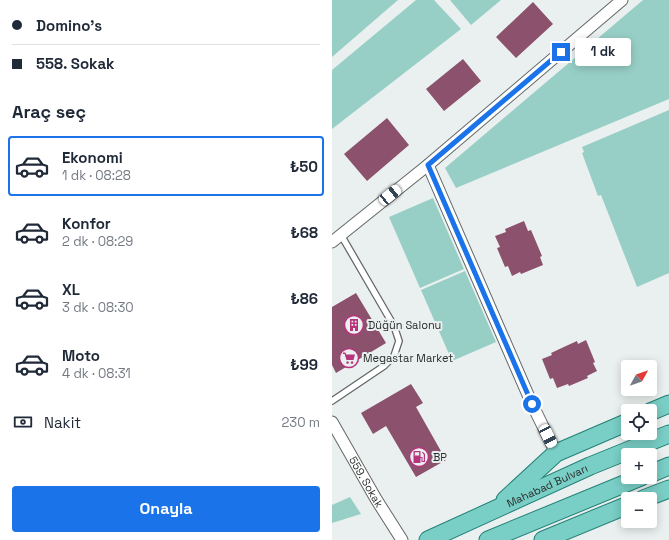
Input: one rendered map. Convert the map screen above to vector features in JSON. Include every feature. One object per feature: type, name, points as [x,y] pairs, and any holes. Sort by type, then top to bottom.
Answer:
[{"type":"main road","points":[[657,409],[669,404]]},
{"type":"main road","points":[[496,509],[556,453],[621,425]]},
{"type":"main road","name":"Mahabad Bulvarı","points":[[428,540],[590,466],[669,434]]},
{"type":"main road","points":[[657,471],[669,466]]},
{"type":"main road","points":[[488,540],[625,484]]},
{"type":"main road","points":[[657,494],[669,489]]},
{"type":"main road","points":[[542,540],[566,533],[621,508]]},
{"type":"street","points":[[336,239],[428,165],[622,0]]},
{"type":"street","points":[[428,165],[529,397],[556,453]]},
{"type":"street","name":"559. Sokak","points":[[332,422],[376,499],[402,540]]},
{"type":"lane","points":[[332,400],[384,366],[394,356],[399,341],[394,326],[336,239]]},
{"type":"green space","points":[[332,0],[398,0],[332,57]]},
{"type":"green space","points":[[416,0],[434,0],[461,29],[332,129],[332,70]]},
{"type":"green space","points":[[450,0],[501,0],[471,25]]},
{"type":"green space","points":[[643,0],[669,0],[669,99],[456,188],[445,168]]},
{"type":"green space","points":[[669,110],[669,273],[637,287],[601,195],[598,196],[582,153],[584,152],[582,147]]},
{"type":"green space","points":[[433,198],[464,269],[420,288],[389,217]]},
{"type":"green space","points":[[465,271],[496,342],[452,361],[421,290]]},
{"type":"green space","points":[[350,497],[361,514],[332,523],[332,505]]},
{"type":"building","points":[[533,2],[553,24],[516,58],[496,37]]},
{"type":"building","points":[[463,59],[481,81],[444,111],[426,89]]},
{"type":"building","points":[[387,118],[409,145],[367,181],[344,154]]},
{"type":"building","points":[[524,221],[528,231],[531,230],[542,256],[540,257],[543,265],[512,276],[508,266],[505,267],[497,248],[500,247],[495,236],[506,232],[505,229]]},
{"type":"building","name":"Düğün Salonu","points":[[356,293],[386,343],[336,373],[332,365],[332,307]]},
{"type":"building","points":[[586,340],[597,371],[587,376],[588,378],[569,386],[568,384],[557,388],[553,378],[550,379],[542,359],[552,355],[551,353],[577,341],[578,344]]},
{"type":"building","points":[[411,384],[423,403],[416,407],[446,460],[416,477],[386,426],[373,434],[361,413]]},
{"type":"place","name":"Düğün Salonu","points":[[354,325]]},
{"type":"place","name":"Megastar Market","points":[[349,358]]},
{"type":"place","name":"BP","points":[[419,457]]},
{"type":"route","points":[[532,404],[428,165],[561,52]]}]
